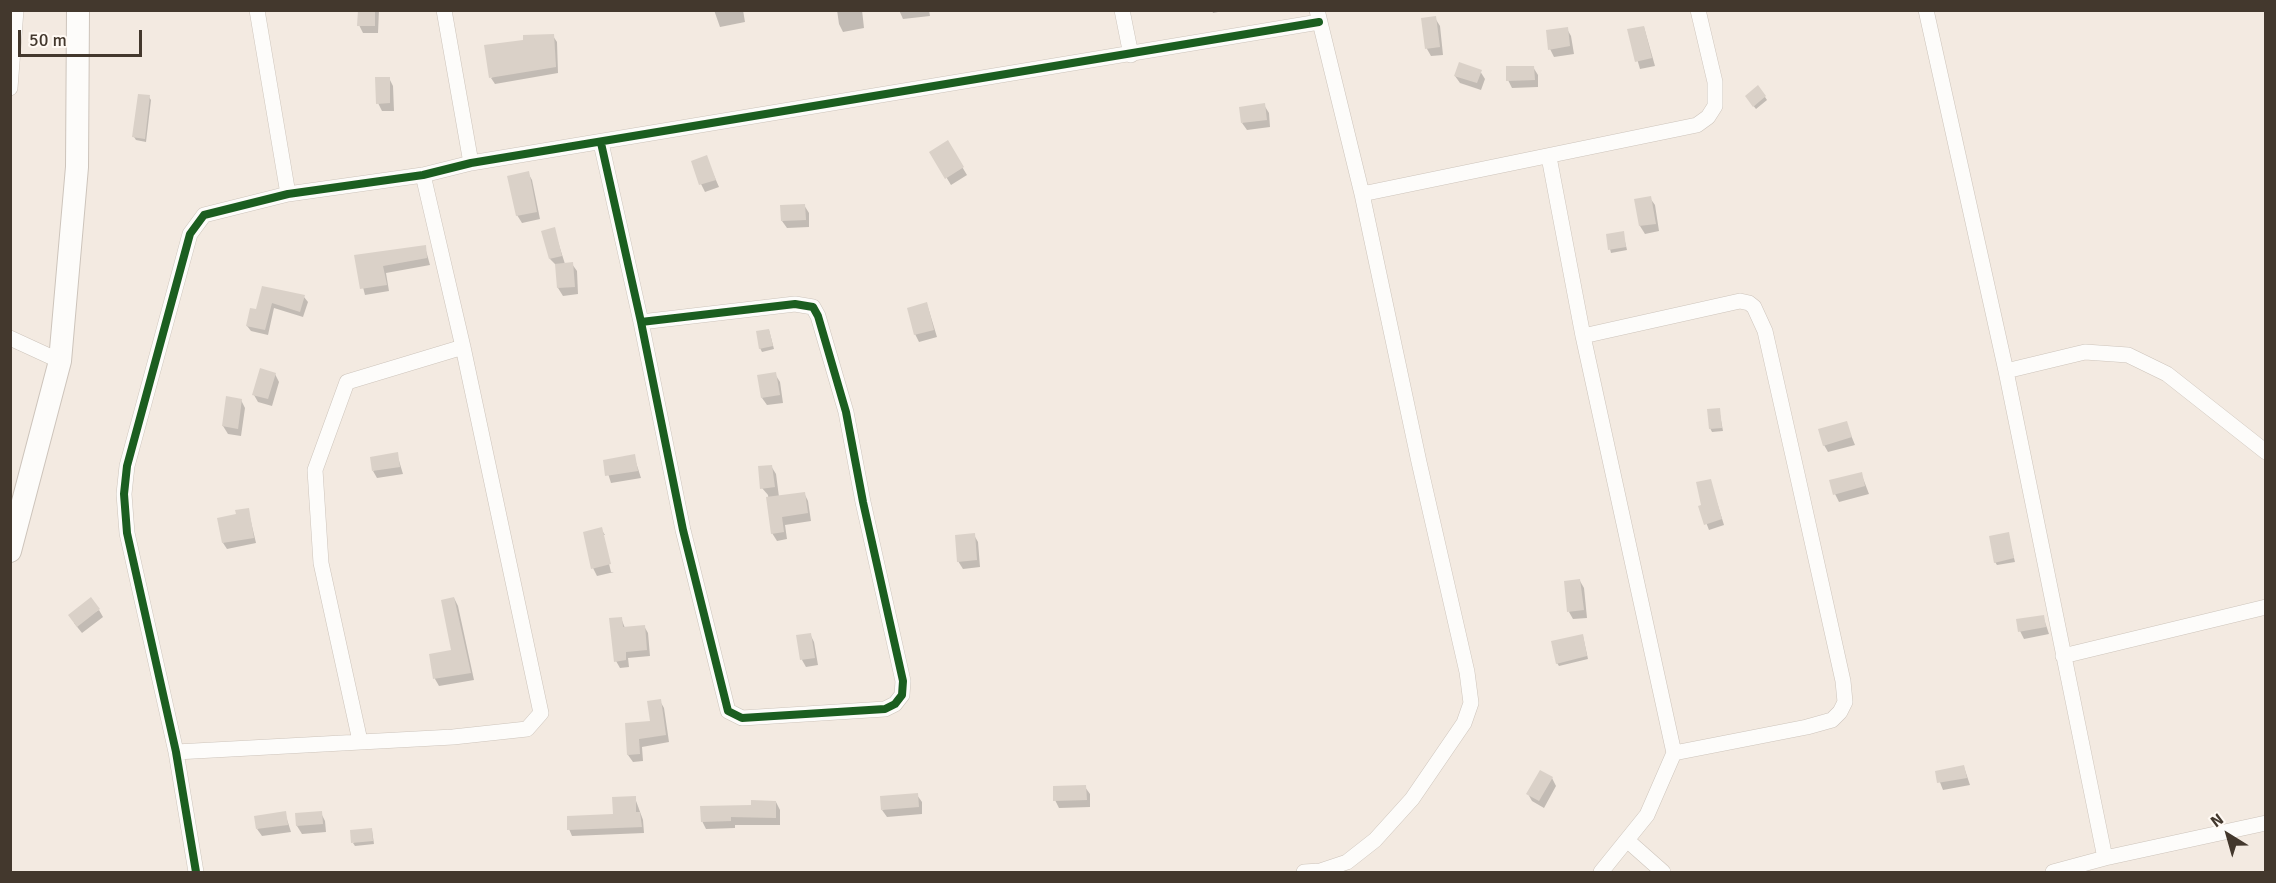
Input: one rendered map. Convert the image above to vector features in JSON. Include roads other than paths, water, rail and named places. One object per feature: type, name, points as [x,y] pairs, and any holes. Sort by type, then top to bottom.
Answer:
[{"type":"street","points":[[10,88],[16,10]]},
{"type":"street","points":[[10,551],[60,361],[77,167],[78,10]]},
{"type":"street","points":[[257,10],[288,194]]},
{"type":"street","points":[[444,10],[471,163]]},
{"type":"street","points":[[1122,10],[1131,55]]},
{"type":"street","points":[[1362,194],[1697,125],[1708,117],[1715,105],[1715,82],[1698,10]]},
{"type":"street","points":[[1926,10],[2006,371],[2105,858]]},
{"type":"street","points":[[196,873],[176,752],[127,533],[124,494],[128,466],[194,228],[204,215],[214,210],[288,194],[423,175],[471,163],[1131,55],[1318,16],[1362,194],[1467,672],[1471,704],[1464,723],[1412,799],[1375,840],[1347,862],[1320,871],[1304,873]]},
{"type":"street","points":[[601,143],[641,322],[683,530],[728,711],[742,718],[885,710],[895,704],[902,695],[903,681],[863,502],[846,412],[818,316],[813,308],[795,304],[641,322]]},
{"type":"street","points":[[1549,157],[1583,336],[1674,753],[1647,815],[1601,873]]},
{"type":"street","points":[[176,752],[453,738],[527,729],[541,713],[463,347],[423,175]]},
{"type":"street","points":[[1583,336],[1740,301],[1754,307],[1765,331],[1843,681],[1845,702],[1840,712],[1832,720],[1808,727],[1674,753]]},
{"type":"street","points":[[10,338],[60,361]]},
{"type":"street","points":[[360,741],[321,563],[315,470],[347,382],[463,347]]},
{"type":"street","points":[[2006,371],[2085,351],[2128,355],[2167,374],[2265,452]]},
{"type":"street","points":[[2063,656],[2265,607]]},
{"type":"street","points":[[2053,873],[2105,858],[2265,823]]},
{"type":"street","points":[[1628,841],[1663,873]]}]
